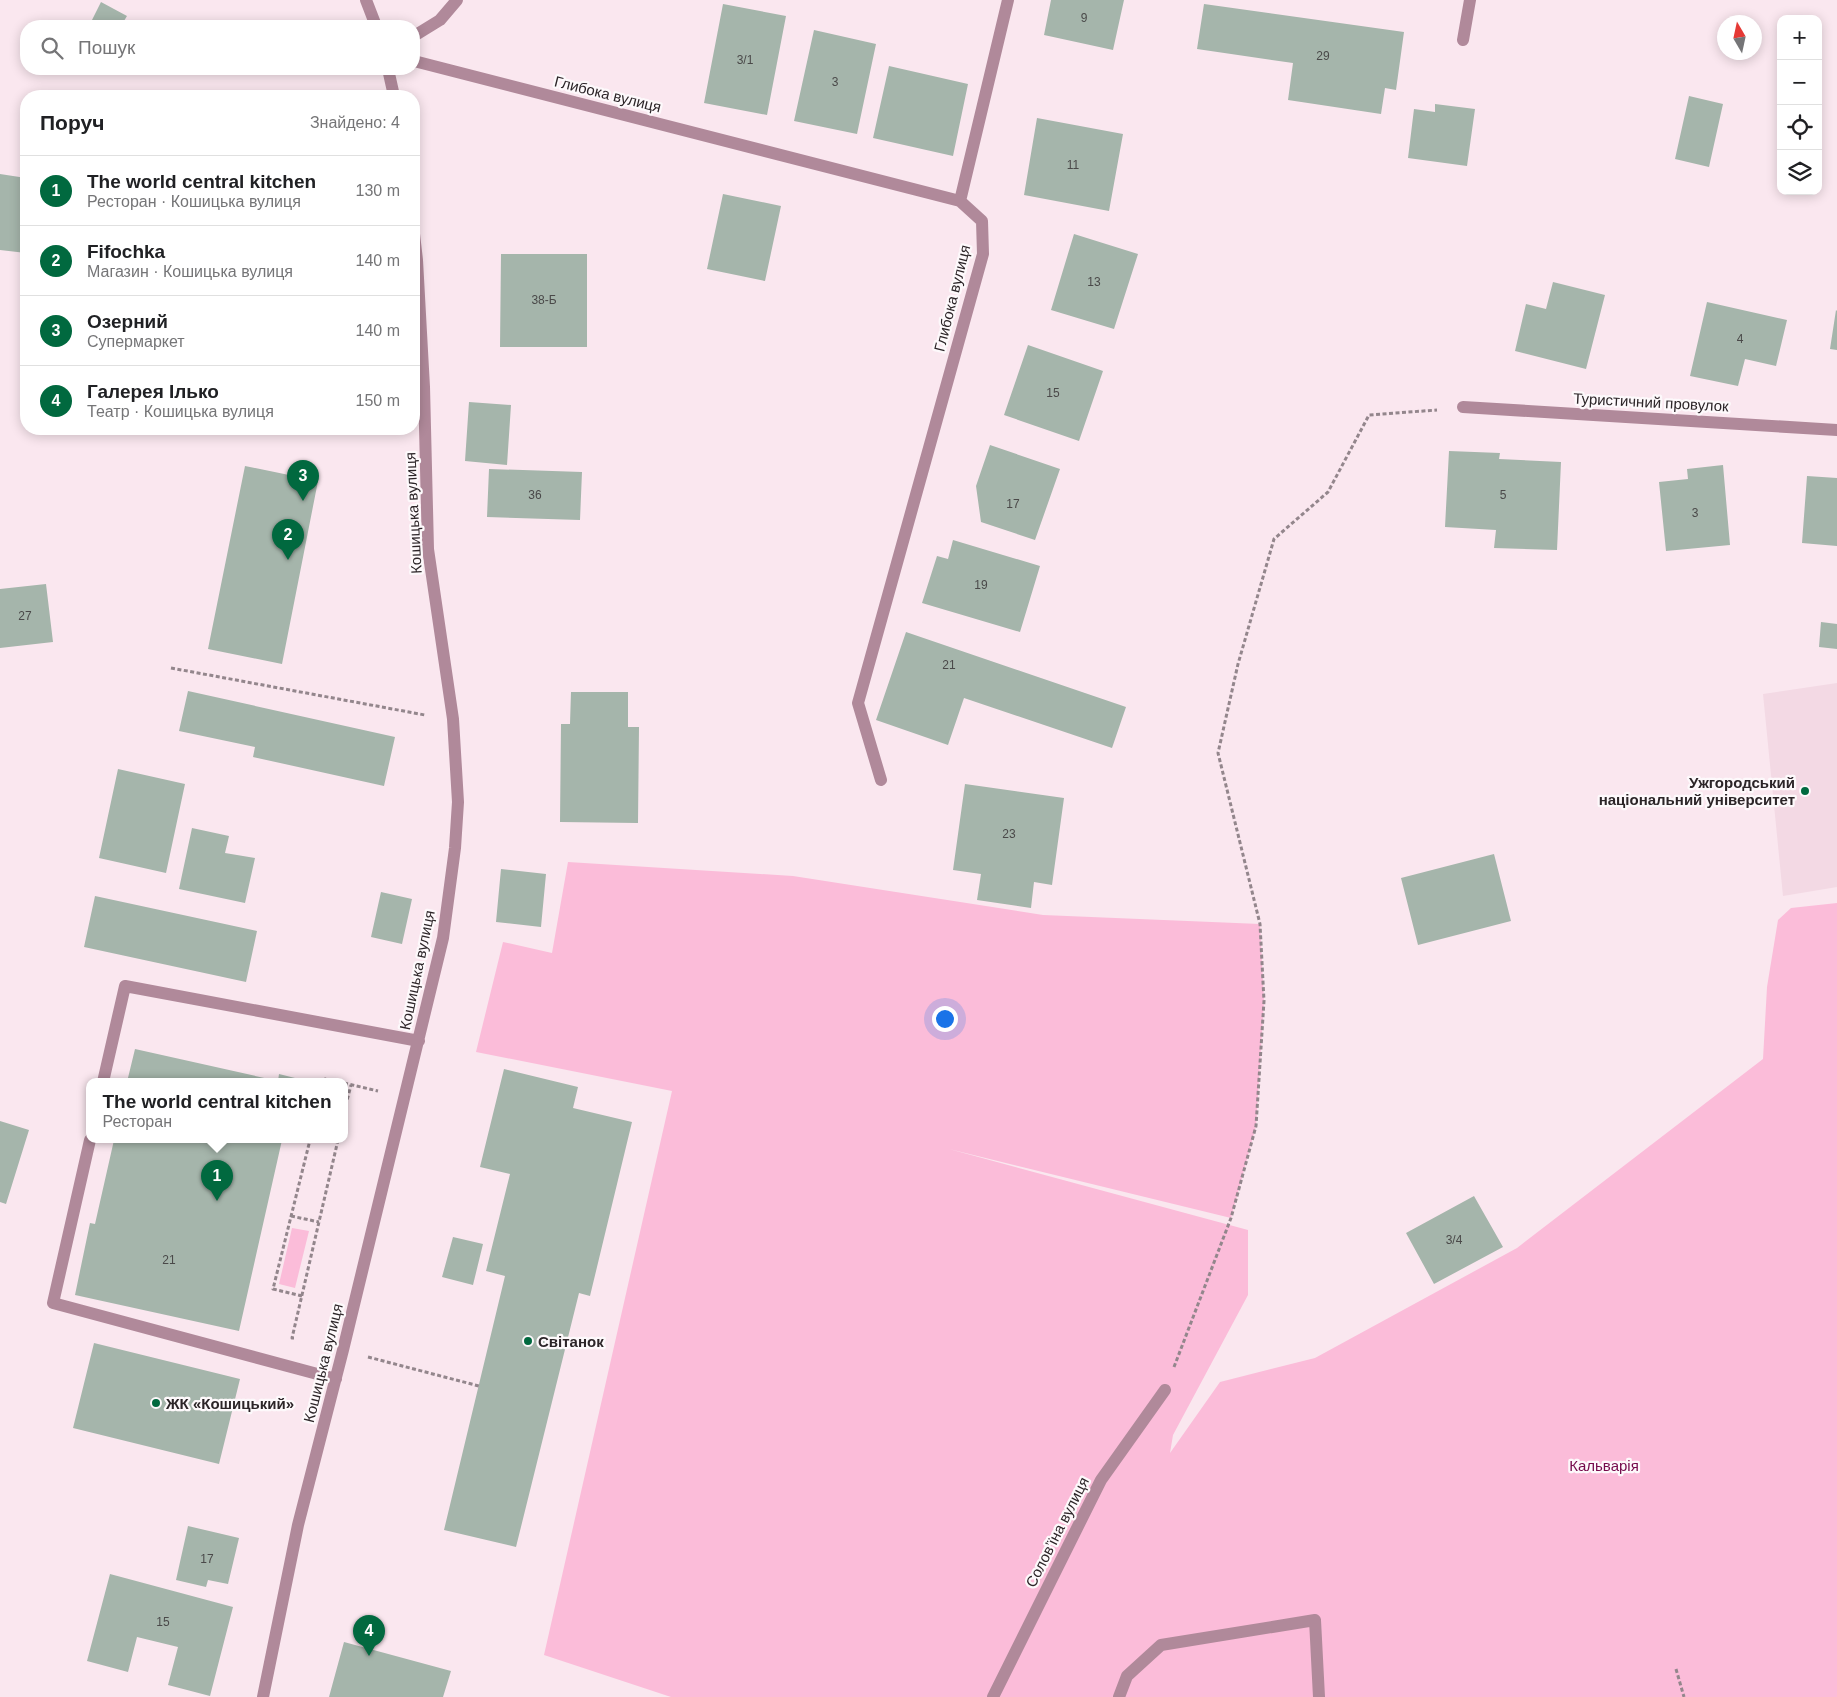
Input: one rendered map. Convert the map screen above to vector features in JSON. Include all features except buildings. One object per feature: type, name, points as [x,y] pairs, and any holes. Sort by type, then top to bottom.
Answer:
[{"type":"street","points":[[366,0],[374,20]]},
{"type":"street","points":[[420,32],[440,20],[457,0]]},
{"type":"street","points":[[960,201],[1008,0]]},
{"type":"street","points":[[1463,40],[1470,0]]},
{"type":"street","name":"Глибока вулиця","points":[[420,63],[960,201],[982,221],[983,254],[858,703],[881,780]]},
{"type":"street","points":[[389,75],[393,90]]},
{"type":"street","name":"Кошицька вулиця","points":[[263,1697],[298,1525],[336,1379],[444,938],[455,848],[458,802],[453,719],[428,549],[424,387],[420,314]]},
{"type":"street","name":"Туристичний провулок","points":[[1464,408],[1837,430]]},
{"type":"street","points":[[104,1078],[125,986],[419,1041]]},
{"type":"street","points":[[89,1143],[53,1302],[336,1379]]},
{"type":"street","name":"Соловʼїна вулиця","points":[[993,1697],[1101,1480],[1165,1390]]},
{"type":"street","points":[[1118,1697],[1127,1676],[1160,1646],[1315,1620],[1319,1697]]},
{"type":"path","points":[[1165,1390],[1231,1218],[1256,1126],[1264,1001],[1260,924],[1218,753],[1238,664],[1274,539],[1328,492],[1369,415],[1464,408]]},
{"type":"path","points":[[171,668],[453,719]]},
{"type":"path","points":[[348,1097],[351,1085]]},
{"type":"path","points":[[302,1296],[273,1290],[309,1143]]},
{"type":"path","points":[[300,1340],[292,1338],[337,1143]]},
{"type":"path","points":[[292,1216],[319,1222]]},
{"type":"path","points":[[343,1350],[479,1386]]},
{"type":"path","points":[[1676,1669],[1684,1697]]},
{"type":"shaded area","name":"Ужгородський національний університет","points":[[1837,683],[1837,887],[1783,896],[1763,694]]},
{"type":"green space","name":"Кальварія","points":[[568,862],[793,876],[1043,915],[1260,924],[1264,1001],[1256,1126],[1231,1218],[949,1149],[1248,1230],[1248,1295],[1173,1435],[1170,1453],[1220,1382],[1315,1358],[1517,1248],[1763,1059],[1767,987],[1778,920],[1791,908],[1837,903],[1837,1697],[671,1697],[544,1655],[672,1091],[476,1052],[503,942],[552,953]]},
{"type":"green space","points":[[292,1228],[309,1231],[295,1288],[279,1284]]},
{"type":"place","name":"Озерний","points":[[303,501]]},
{"type":"place","name":"Fifochka","points":[[288,560]]},
{"type":"place","name":"Ужгородський національний університет","points":[[1805,791]]},
{"type":"place","name":"The world central kitchen","points":[[217,1201]]},
{"type":"place","name":"Світанок","points":[[528,1341]]},
{"type":"place","name":"ЖК «Кошицький»","points":[[156,1403]]},
{"type":"place","name":"Галерея Ілько","points":[[369,1656]]}]
